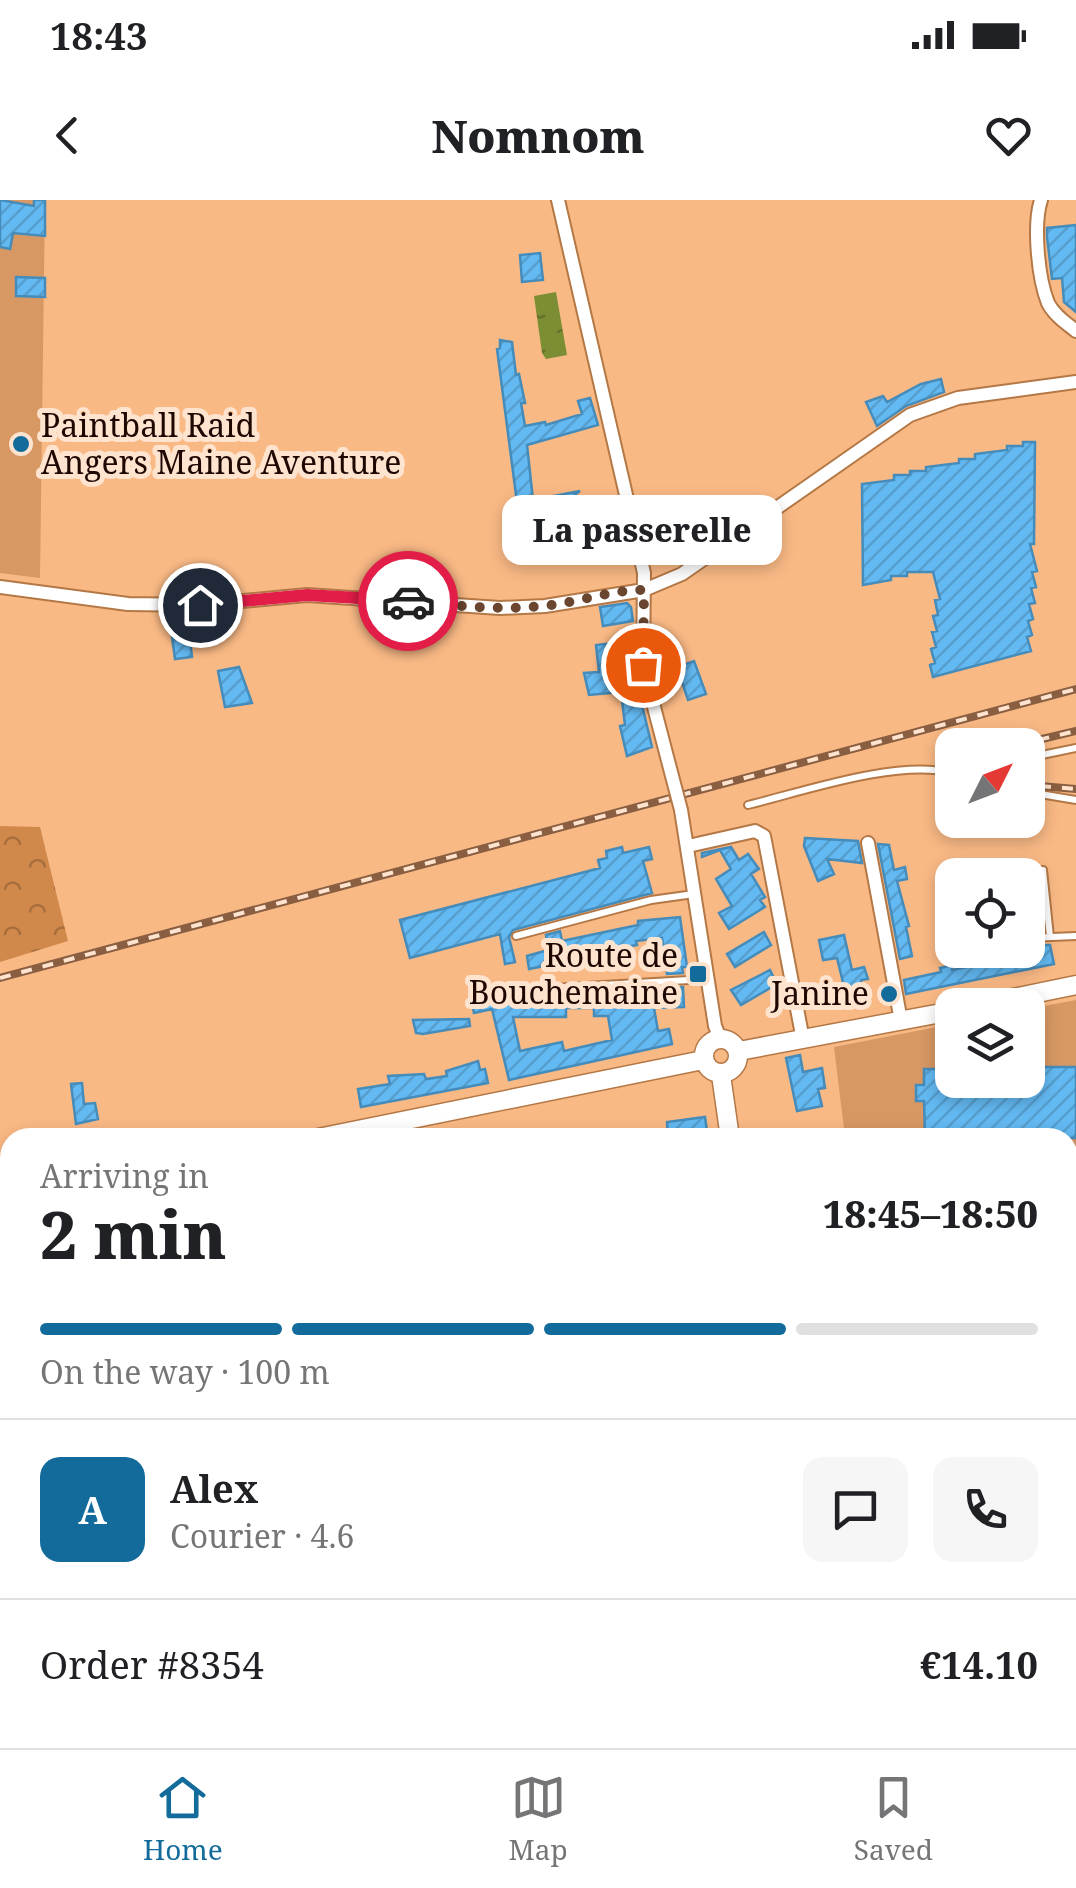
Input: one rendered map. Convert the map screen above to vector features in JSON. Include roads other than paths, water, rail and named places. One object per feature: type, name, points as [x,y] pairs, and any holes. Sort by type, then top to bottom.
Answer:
[{"type":"street","points":[[558,200],[637,540],[644,590],[643,665],[681,810],[720,1038]]},
{"type":"street","points":[[1041,200],[1037,240],[1048,302],[1058,317],[1076,331]]},
{"type":"street","points":[[0,587],[128,604],[200,605],[307,595],[500,608],[545,606],[644,590],[696,564],[910,415],[958,398],[1076,382]]},
{"type":"street","points":[[688,846],[755,831],[764,836],[803,1040]]},
{"type":"street","points":[[868,844],[902,1021]]},
{"type":"street","points":[[1045,991],[1076,985]]},
{"type":"street","points":[[729,1128],[721,1075],[740,1051],[935,1014]]},
{"type":"street","points":[[720,1038],[734,1040],[740,1051]]},
{"type":"street","points":[[367,1128],[703,1060],[720,1038]]},
{"type":"street","points":[[703,1060],[710,1072],[721,1075]]},
{"type":"lane","points":[[1045,754],[1076,748]]},
{"type":"lane","points":[[748,805],[894,772],[935,769]]},
{"type":"lane","points":[[1045,795],[1076,800]]},
{"type":"lane","points":[[1045,889],[1050,937]]},
{"type":"lane","points":[[516,936],[650,900],[695,894]]},
{"type":"lane","points":[[1045,937],[1076,936]]},
{"type":"lane","points":[[552,988],[707,979]]},
{"type":"water","points":[[556,292],[567,355],[546,359],[534,296]]},
{"type":"railway","points":[[0,978],[1076,689]]},
{"type":"railway","points":[[1045,738],[1076,731]]},
{"type":"railway","points":[[1045,786],[1076,789]]},
{"type":"place","name":"Paintball Raid Angers Maine Aventure","points":[[21,444]]},
{"type":"place","name":"La passerelle","points":[[643,665]]},
{"type":"place","name":"Route de Bouchemaine","points":[[698,974]]},
{"type":"place","name":"Janine","points":[[889,994]]}]
